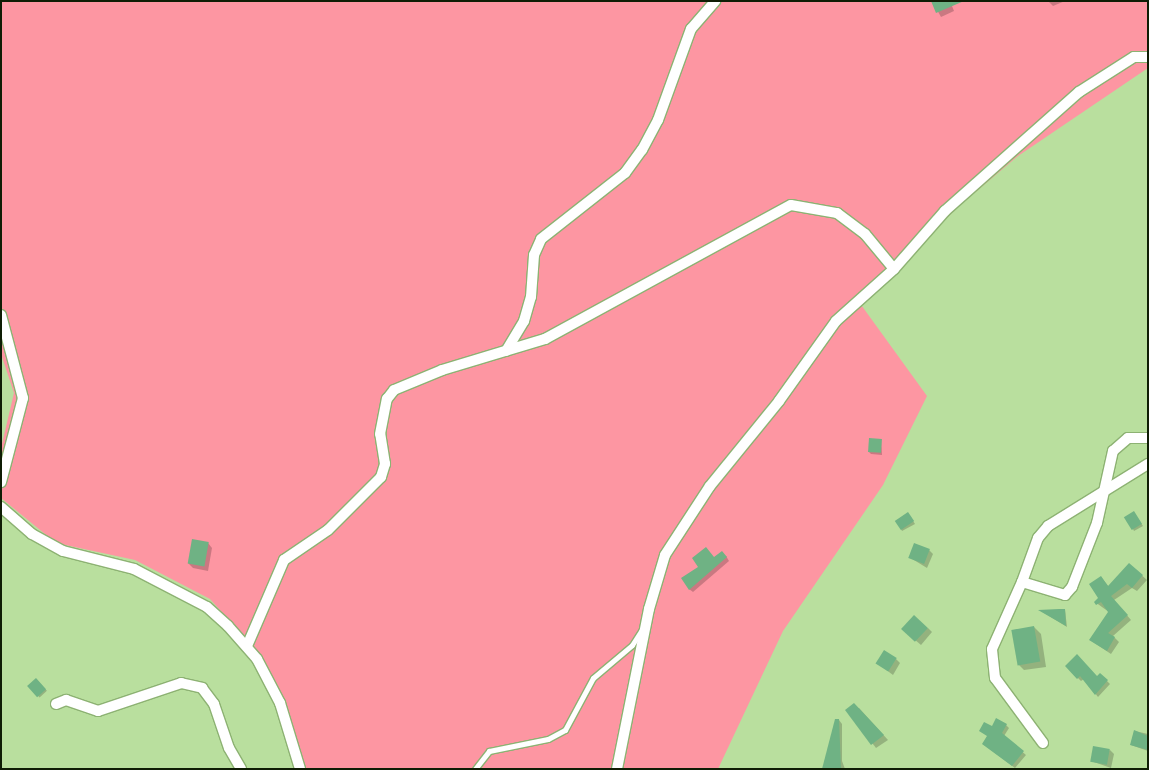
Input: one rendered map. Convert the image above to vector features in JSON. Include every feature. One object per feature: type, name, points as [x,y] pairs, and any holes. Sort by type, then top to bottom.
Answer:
[{"type":"street","points":[[506,351],[524,321],[531,297],[534,255],[541,239],[625,173],[642,150],[658,120],[691,29],[715,1]]},
{"type":"street","points":[[617,769],[646,624],[665,555],[710,486],[779,401],[836,322],[894,269],[944,212],[1068,102],[1134,57],[1148,57]]},
{"type":"street","points":[[247,646],[284,560],[328,530],[381,477],[385,464],[380,434],[387,399],[394,390],[442,370],[545,339],[791,205],[837,213],[865,234],[894,269]]},
{"type":"street","points":[[1,315],[23,398],[1,482]]},
{"type":"street","points":[[1022,582],[1065,595],[1072,587],[1097,523],[1109,460],[1116,446],[1128,438],[1148,438]]},
{"type":"street","points":[[1043,743],[995,678],[991,662],[992,649],[1022,582],[1042,531],[1104,490],[1148,464]]},
{"type":"street","points":[[1,507],[32,534],[63,551],[134,569],[207,607],[247,646],[257,659],[280,704],[300,769]]},
{"type":"street","points":[[56,704],[66,700],[98,711],[181,683],[202,688],[214,704],[229,748],[241,769]]},
{"type":"lane","points":[[475,769],[489,751],[548,739],[565,730],[593,678],[632,645],[646,624]]},
{"type":"shaded area","points":[[1,1],[1148,1],[1148,68],[1018,156],[959,206],[859,302],[927,396],[883,485],[783,631],[718,769],[304,769],[281,695],[256,650],[210,599],[135,560],[56,543],[1,498],[1,448],[14,393],[1,354]]},
{"type":"building","points":[[931,1],[964,1],[936,13]]},
{"type":"building","points":[[869,438],[882,439],[881,453],[868,452]]},
{"type":"building","points":[[1134,511],[1142,524],[1132,530],[1124,517]]},
{"type":"building","points":[[908,512],[914,521],[901,530],[895,521]]},
{"type":"building","points":[[192,539],[209,542],[204,567],[188,564]]},
{"type":"building","points":[[914,543],[930,549],[924,564],[908,558]]},
{"type":"building","points":[[706,547],[714,557],[722,551],[727,557],[689,590],[681,578],[698,567],[692,558]]},
{"type":"building","points":[[1129,563],[1143,575],[1132,588],[1127,584],[1111,596],[1128,615],[1108,633],[1115,637],[1107,651],[1089,640],[1108,612],[1101,602],[1096,605],[1094,602],[1098,598],[1089,584],[1101,576],[1108,586]]},
{"type":"building","points":[[1065,609],[1066,626],[1038,610]]},
{"type":"building","points":[[914,615],[928,628],[915,642],[901,629]]},
{"type":"building","points":[[1034,626],[1040,661],[1018,665],[1011,630]]},
{"type":"building","points":[[884,650],[897,658],[888,672],[876,664]]},
{"type":"building","points":[[1077,654],[1097,676],[1100,673],[1108,680],[1095,695],[1080,676],[1077,679],[1065,666]]},
{"type":"building","points":[[36,678],[46,689],[37,697],[27,686]]},
{"type":"building","points":[[854,703],[884,735],[871,745],[845,710]]},
{"type":"building","points":[[996,718],[1007,724],[1002,733],[1024,751],[1012,766],[982,744],[987,736],[979,731],[984,722],[992,726]]},
{"type":"building","points":[[835,719],[839,719],[841,769],[822,769]]},
{"type":"building","points":[[1134,730],[1148,736],[1148,750],[1130,745]]},
{"type":"building","points":[[1093,746],[1110,749],[1107,765],[1090,762]]}]
